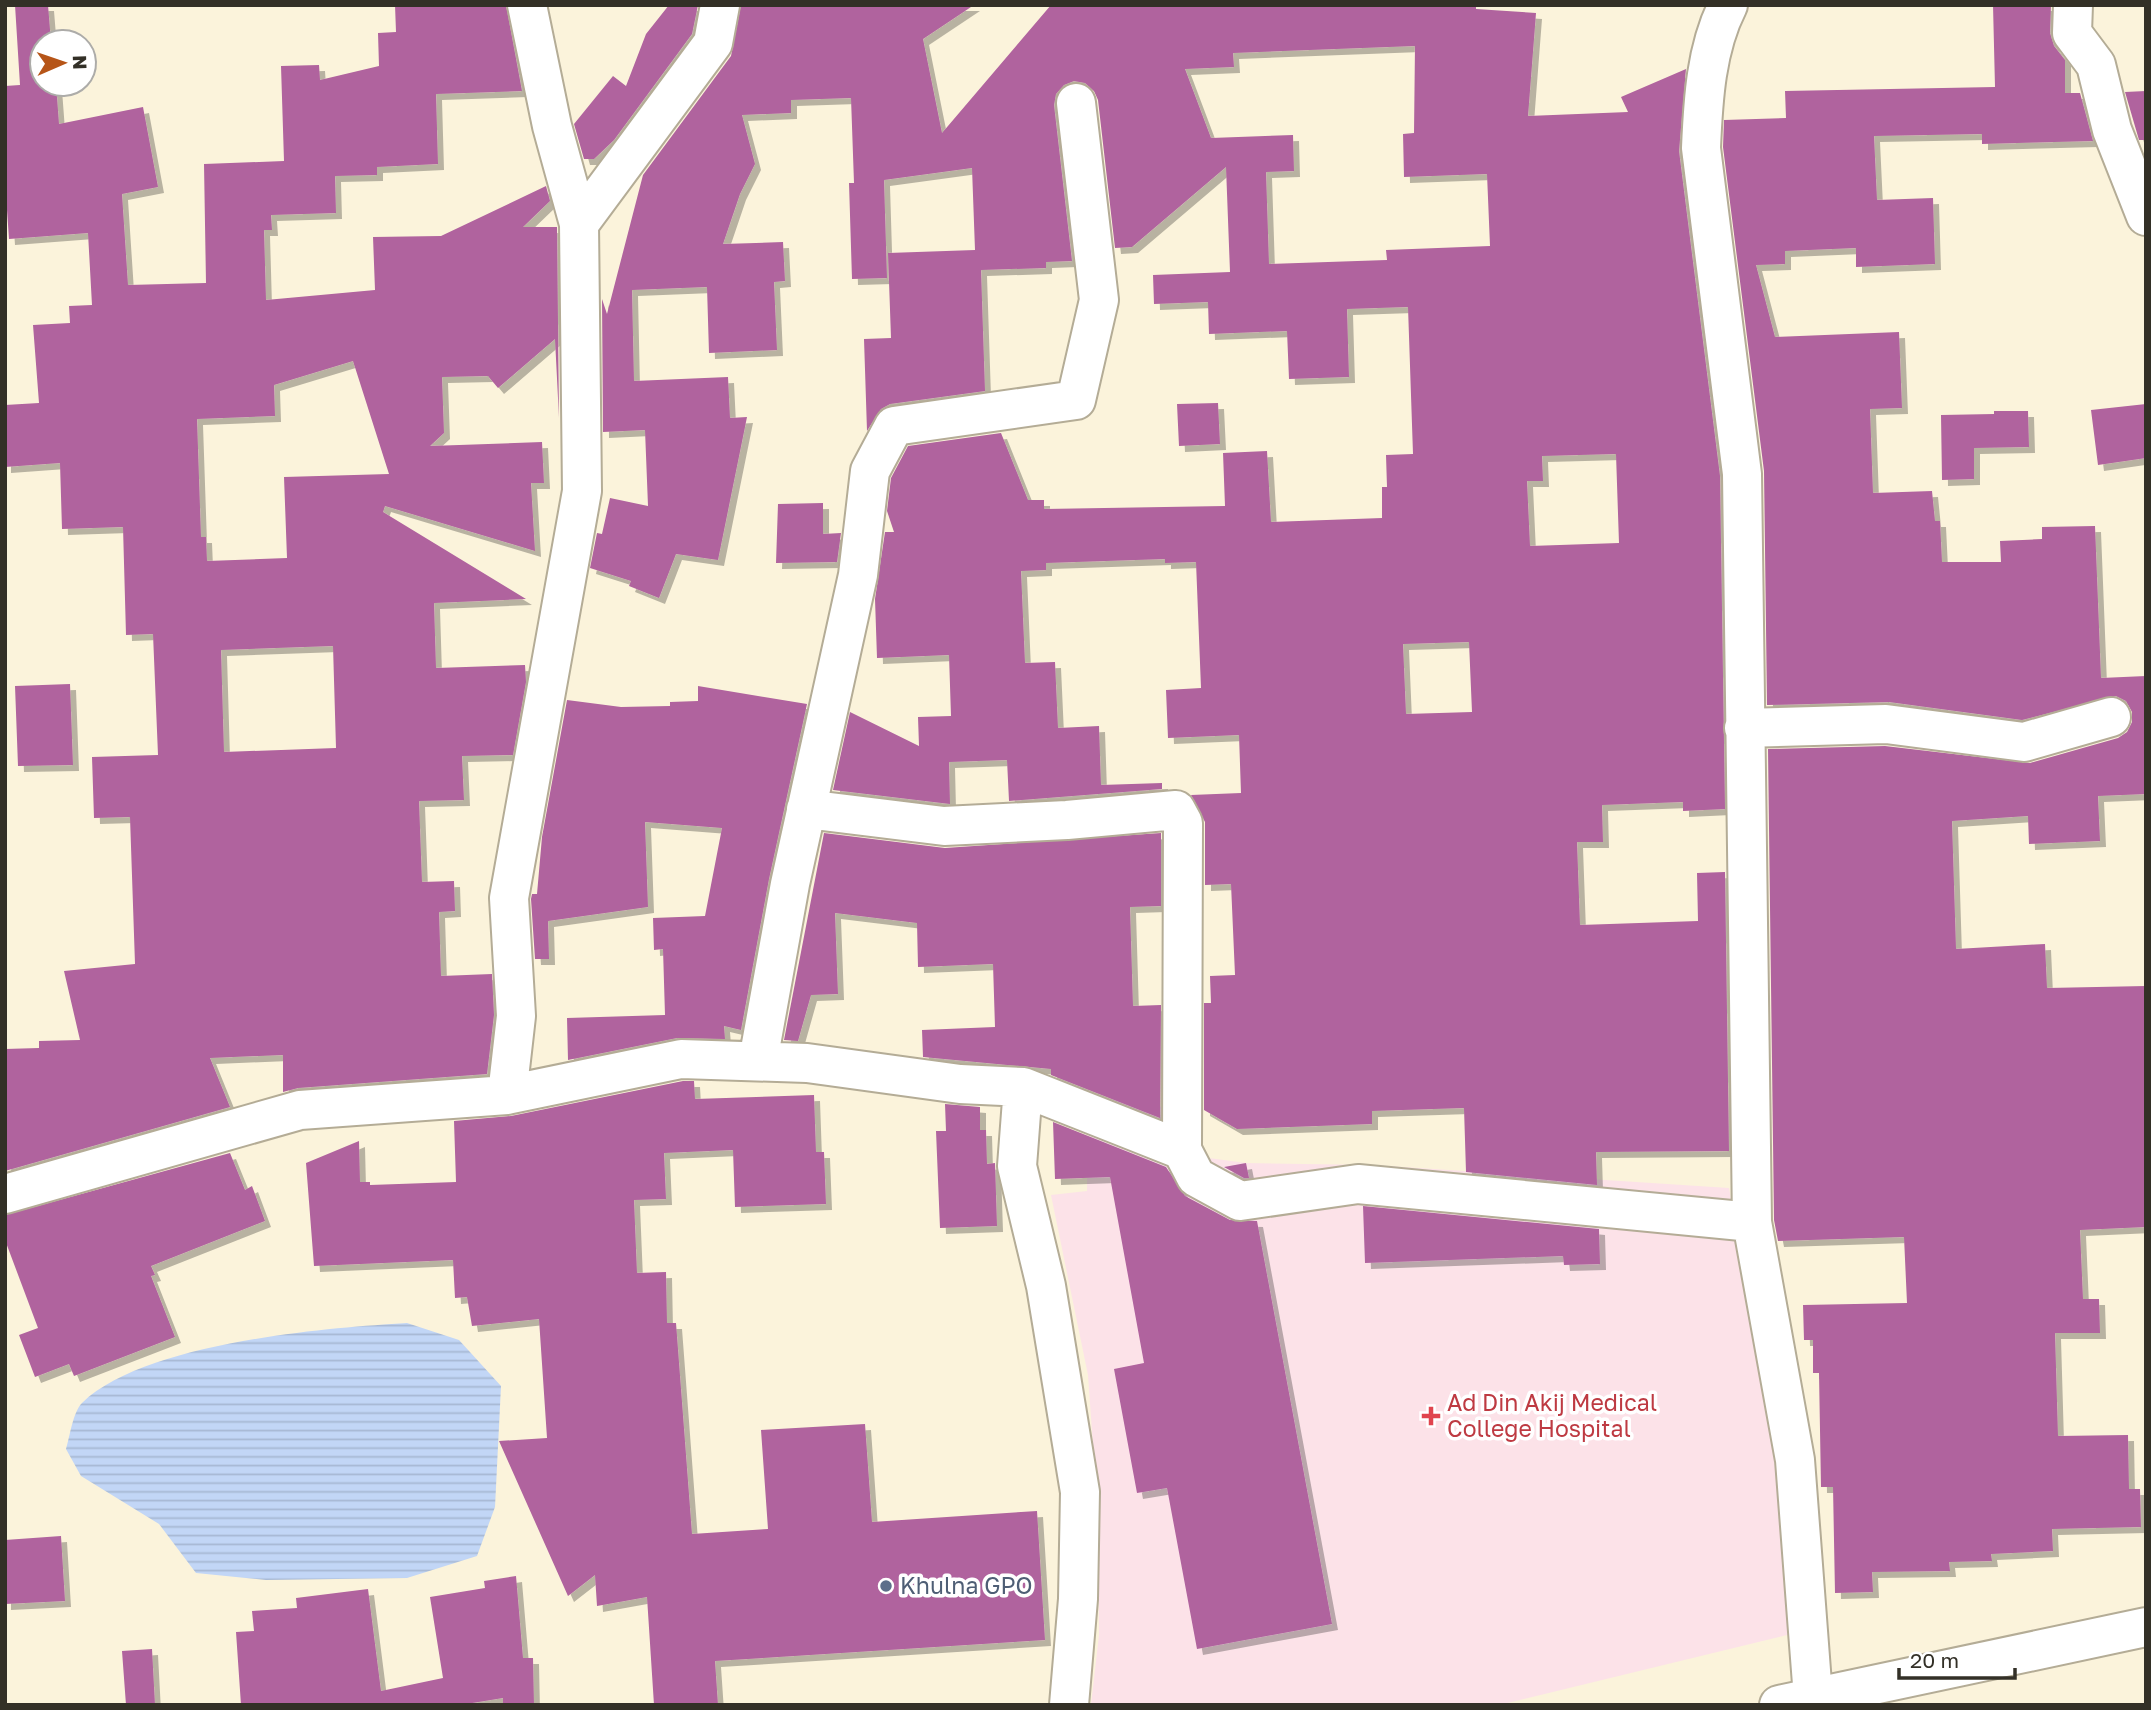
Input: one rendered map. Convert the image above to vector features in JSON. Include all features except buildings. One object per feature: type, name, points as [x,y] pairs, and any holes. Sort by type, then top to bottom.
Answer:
[{"type":"main road","points":[[507,1095],[516,1016],[509,898],[583,491],[579,224],[552,127],[527,5]]},
{"type":"main road","points":[[579,224],[713,43],[720,5]]},
{"type":"main road","points":[[1728,5],[1718,26],[1703,99],[1701,148],[1742,474],[1752,1222],[1795,1460],[1796,1701],[2146,1627]]},
{"type":"main road","points":[[2073,5],[2072,33],[2096,65],[2112,130],[2146,216]]},
{"type":"main road","points":[[758,1062],[806,809],[858,575],[870,471],[894,426],[1076,400],[1099,300],[1076,103]]},
{"type":"main road","points":[[1744,728],[1886,724],[2024,742],[2111,717]]},
{"type":"main road","points":[[806,809],[944,826],[1067,820],[1176,810],[1183,823],[1182,1150],[1196,1177],[1240,1200],[1358,1184],[1752,1222]]},
{"type":"main road","points":[[5,1194],[300,1110],[507,1095],[681,1059],[807,1063],[960,1084],[1023,1087],[1182,1150]]},
{"type":"main road","points":[[1023,1087],[1017,1166],[1046,1286],[1080,1492],[1078,1599],[1069,1705]]},
{"type":"shaded area","name":"Ad Din Akij Medical College Hospital","points":[[1088,1096],[1170,1108],[1201,1157],[1246,1163],[1372,1165],[1729,1188],[1778,1457],[1791,1634],[1499,1705],[1091,1705],[1099,1635],[1098,1517],[1088,1375],[1051,1195],[1087,1191]]},
{"type":"water","points":[[407,1323],[459,1340],[501,1386],[495,1507],[477,1556],[407,1578],[266,1580],[196,1573],[159,1524],[81,1476],[66,1449],[74,1418],[82,1403],[110,1383],[147,1366],[236,1342],[329,1329]]},
{"type":"place","name":"Ad Din Akij Medical College Hospital","points":[[1431,1416]]},
{"type":"place","name":"Khulna GPO","points":[[886,1586]]}]
